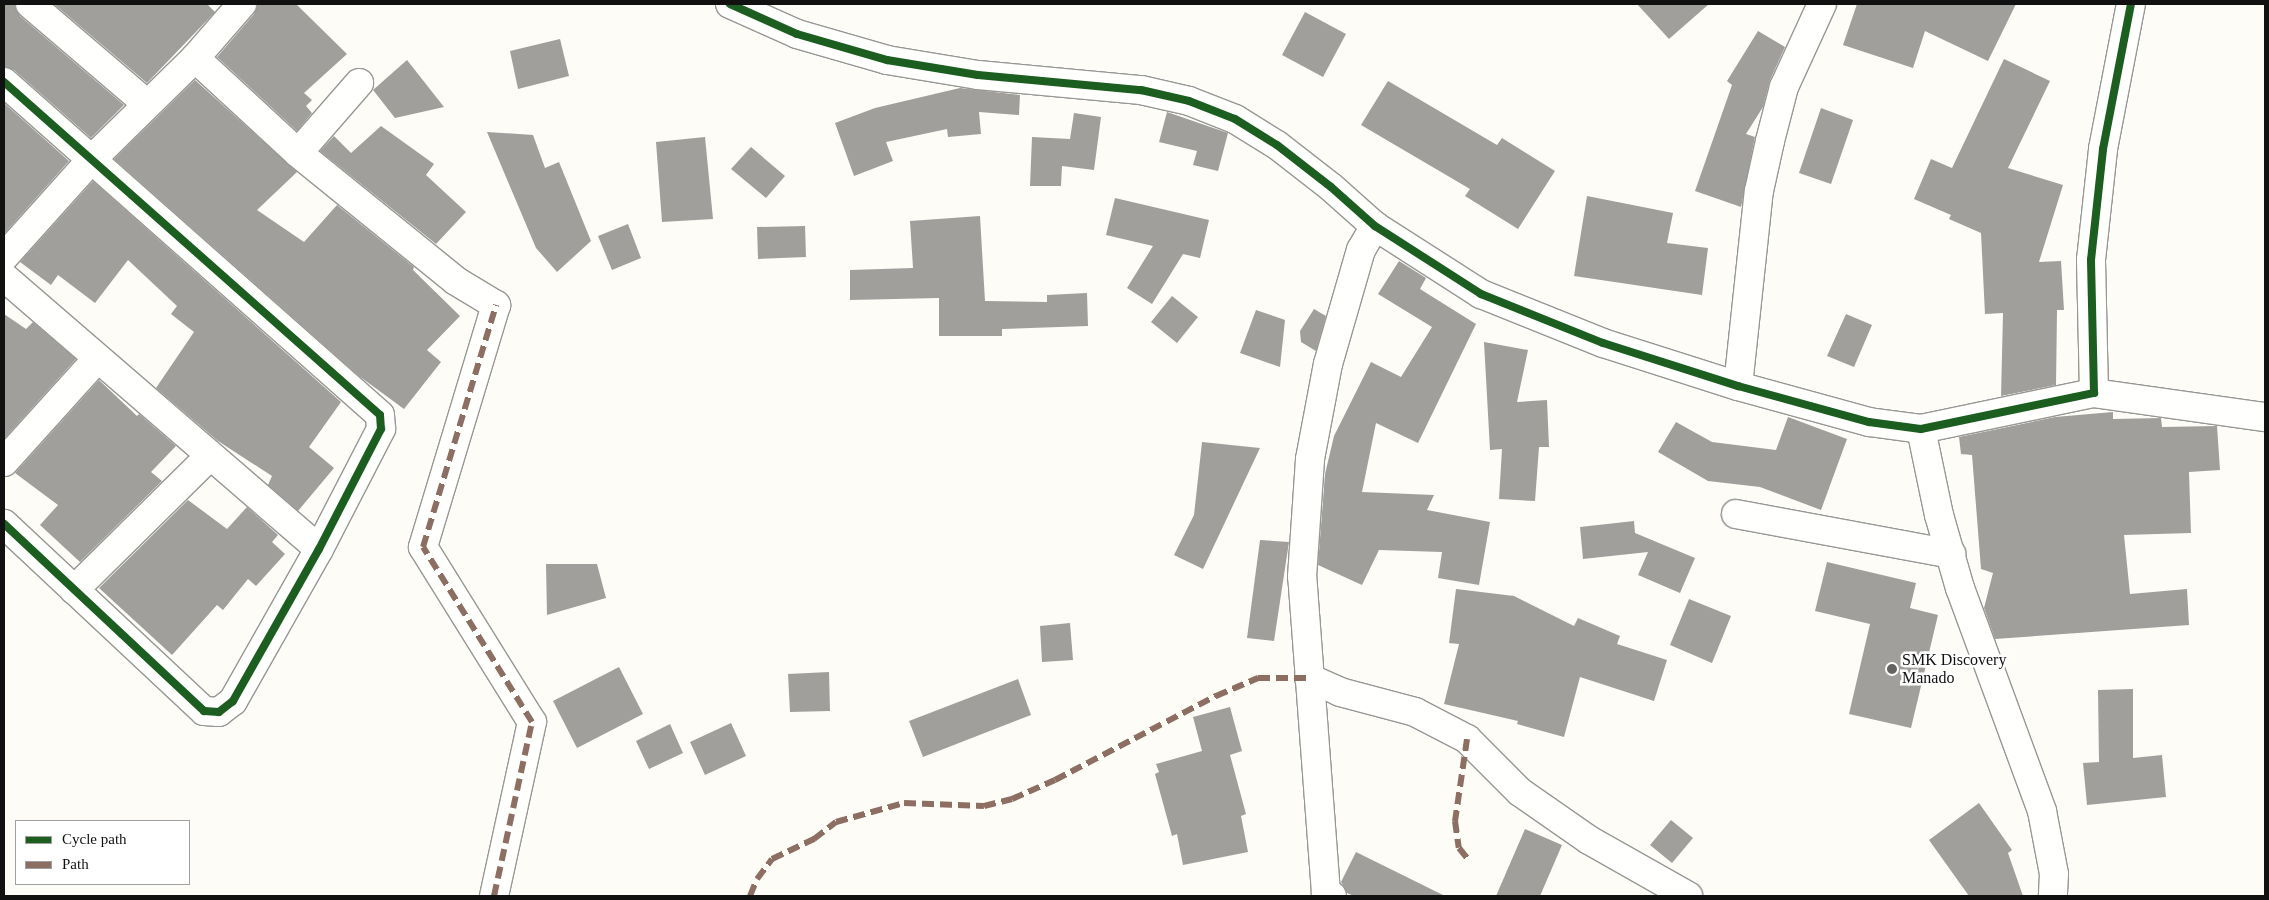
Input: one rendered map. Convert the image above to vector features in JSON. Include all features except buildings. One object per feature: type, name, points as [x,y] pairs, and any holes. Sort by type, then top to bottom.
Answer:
[{"type":"street","points":[[30,4],[147,104]]},
{"type":"street","points":[[4,257],[91,160],[195,58],[241,4]]},
{"type":"street","points":[[730,4],[797,34],[887,60],[978,75],[1142,90],[1189,101],[1235,119],[1276,145],[1332,187],[1375,226],[1481,294],[1603,343],[1738,386],[1869,422],[1921,430],[2094,393],[2265,417]]},
{"type":"street","points":[[1738,386],[1759,191],[1784,87],[1822,4]]},
{"type":"street","points":[[2094,393],[2092,251],[2103,149],[2131,4]]},
{"type":"street","points":[[195,58],[298,153],[456,282],[496,305],[422,547],[532,722],[494,896]]},
{"type":"street","points":[[4,82],[380,415],[381,429],[319,549],[234,701],[220,712],[204,711],[4,524]]},
{"type":"street","points":[[298,153],[359,83]]},
{"type":"street","points":[[1328,895],[1302,577],[1310,459],[1328,364],[1362,250],[1375,226]]},
{"type":"street","points":[[4,277],[209,457],[319,549]]},
{"type":"street","points":[[4,462],[97,359]]},
{"type":"street","points":[[1921,430],[1951,554],[1984,657],[2042,811],[2054,874],[2053,896]]},
{"type":"street","points":[[74,590],[209,457]]},
{"type":"street","points":[[1736,514],[1951,554]]},
{"type":"street","points":[[1309,678],[1340,692],[1416,712],[1467,739],[1520,792],[1589,840],[1688,896]]},
{"type":"marked path","points":[[494,896],[532,722],[423,547],[496,305]]},
{"type":"marked path","points":[[750,896],[757,879],[772,859],[814,839],[836,822],[904,803],[984,806],[1012,799],[1055,780],[1216,696],[1258,678],[1309,678]]},
{"type":"marked path","points":[[1467,739],[1455,821],[1459,848],[1468,859]]},
{"type":"cycle path","points":[[730,4],[797,34],[887,60],[978,75],[1141,90],[1189,101],[1235,119],[1277,145],[1331,187],[1375,226],[1481,294],[1603,343],[1738,386],[1869,422],[1921,429],[2094,393],[2091,260],[2103,149],[2131,4]]},
{"type":"cycle path","points":[[4,82],[380,415],[381,429],[319,549],[233,701],[219,712],[204,711],[4,524]]},
{"type":"place","name":"SMK Discovery Manado","points":[[1892,669]]}]
